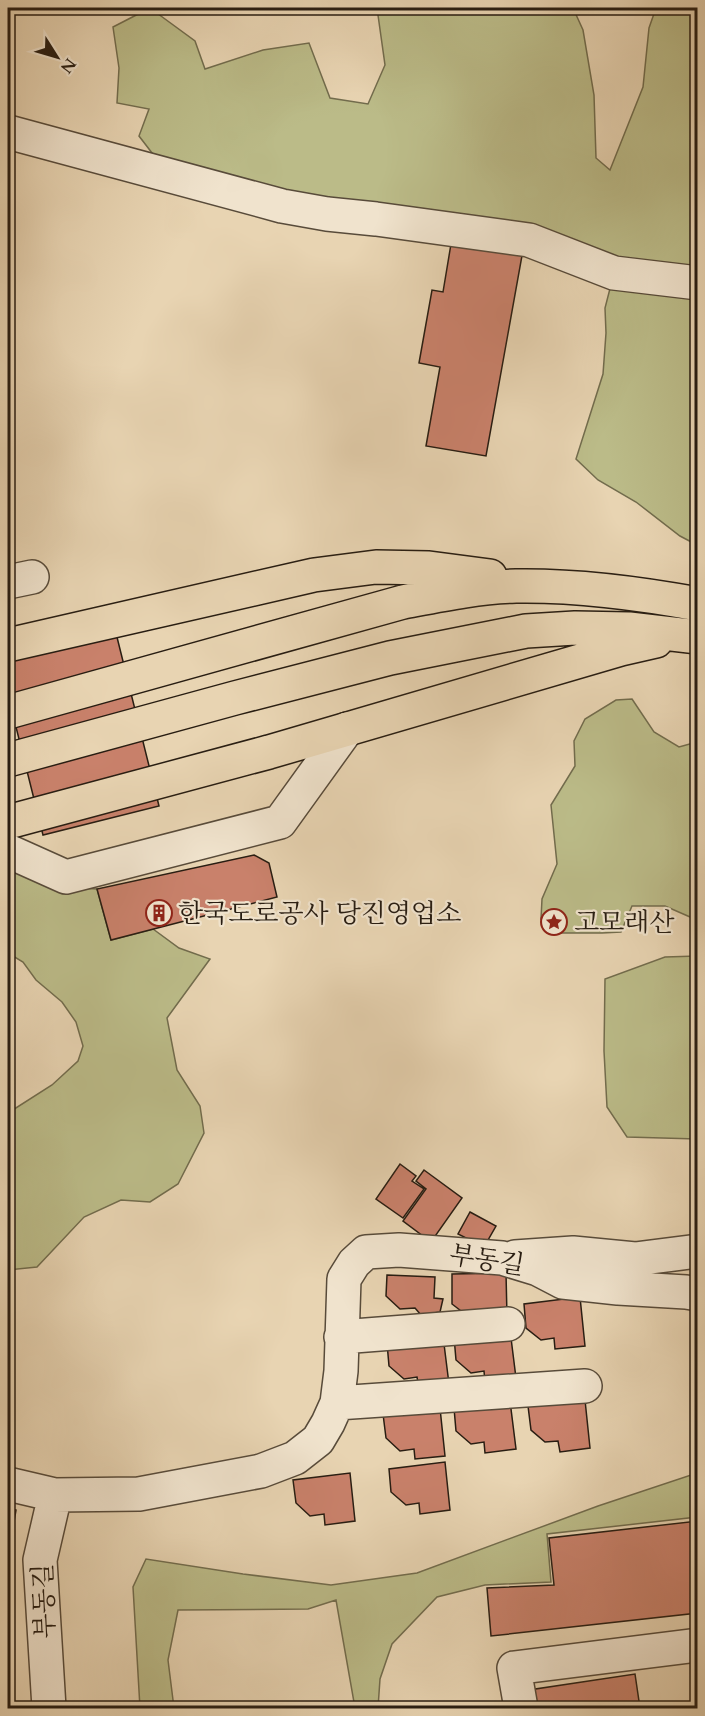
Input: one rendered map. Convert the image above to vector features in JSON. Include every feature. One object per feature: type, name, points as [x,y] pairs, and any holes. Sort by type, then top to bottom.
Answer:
[{"type":"highway","points":[[8,645],[314,575],[376,567],[429,568],[575,588],[641,594],[698,604]]},
{"type":"highway","points":[[8,712],[403,602],[459,591],[489,588],[516,586],[575,588]]},
{"type":"highway","points":[[8,760],[390,658],[526,631],[575,628],[618,629],[692,636]]},
{"type":"highway","points":[[8,822],[269,752],[621,649],[692,636]]},
{"type":"street","points":[[8,132],[282,206],[529,240],[614,273],[698,284]]},
{"type":"street","points":[[8,851],[66,877],[280,822],[347,729]]},
{"type":"street","name":"부동길","points":[[8,1484],[55,1495],[139,1494],[261,1471],[295,1458],[318,1440],[337,1403],[344,1279],[354,1263],[366,1252],[399,1250],[502,1258],[538,1269],[563,1282],[698,1294]]},
{"type":"street","points":[[502,1258],[573,1253],[635,1259],[698,1251]]},
{"type":"street","points":[[341,1337],[508,1324]]},
{"type":"street","points":[[337,1403],[585,1386]]},
{"type":"street","name":"부동길","points":[[49,1708],[40,1560],[55,1495]]},
{"type":"street","points":[[521,1708],[514,1668],[698,1646]]},
{"type":"green space","points":[[150,8],[195,41],[205,69],[263,50],[309,43],[330,98],[368,104],[385,65],[377,8],[573,8],[583,30],[594,95],[596,158],[610,170],[643,87],[649,28],[656,8],[697,8],[697,545],[680,536],[636,502],[598,480],[576,459],[603,374],[605,308],[614,273],[169,175],[139,136],[149,109],[117,103],[119,68],[113,27]]},
{"type":"green space","points":[[632,699],[654,732],[679,747],[697,742],[697,920],[665,906],[632,906],[621,932],[561,933],[541,919],[542,899],[557,864],[551,805],[575,766],[574,741],[585,719],[616,700]]},
{"type":"green space","points":[[8,861],[61,887],[97,889],[111,940],[153,929],[179,948],[210,959],[167,1018],[177,1070],[200,1106],[204,1133],[178,1184],[150,1202],[121,1200],[84,1217],[37,1267],[8,1270],[8,1113],[52,1085],[78,1061],[83,1046],[76,1022],[62,1002],[36,980],[23,962],[8,953]]},
{"type":"green space","points":[[697,956],[697,1139],[627,1137],[607,1107],[604,1051],[605,979],[665,957]]},
{"type":"green space","points":[[697,1473],[697,1517],[547,1534],[551,1582],[485,1585],[437,1597],[392,1644],[380,1679],[378,1708],[355,1708],[336,1600],[308,1609],[178,1610],[168,1660],[174,1708],[140,1708],[133,1587],[146,1559],[331,1585],[417,1573],[598,1506]]},
{"type":"building","points":[[452,238],[523,250],[486,456],[426,446],[440,367],[419,363],[432,290],[443,292]]},
{"type":"building","points":[[109,605],[159,806],[43,835],[8,695],[8,631]]},
{"type":"building","name":"한국도로공사 당진영업소","points":[[254,855],[269,863],[277,897],[111,940],[97,889]]},
{"type":"building","points":[[400,1164],[416,1176],[412,1181],[424,1189],[403,1218],[376,1199]]},
{"type":"building","points":[[424,1170],[462,1198],[431,1242],[403,1221],[426,1189],[416,1181]]},
{"type":"building","points":[[470,1212],[496,1226],[484,1247],[458,1234]]},
{"type":"building","points":[[506,1273],[507,1317],[469,1317],[452,1304],[452,1274]]},
{"type":"building","points":[[387,1275],[435,1277],[434,1298],[443,1299],[440,1312],[421,1315],[415,1308],[400,1309],[386,1296]]},
{"type":"building","points":[[580,1297],[585,1346],[555,1349],[554,1338],[541,1340],[526,1328],[524,1304]]},
{"type":"building","points":[[510,1330],[516,1378],[485,1382],[484,1371],[471,1373],[456,1360],[454,1337]]},
{"type":"building","points":[[443,1336],[449,1384],[419,1388],[417,1377],[404,1379],[389,1366],[387,1343]]},
{"type":"building","points":[[585,1400],[590,1448],[560,1452],[558,1441],[545,1442],[531,1430],[528,1406]]},
{"type":"building","points":[[510,1401],[516,1449],[485,1453],[484,1442],[471,1444],[456,1431],[454,1408]]},
{"type":"building","points":[[440,1408],[445,1456],[415,1459],[414,1449],[400,1451],[386,1438],[383,1414]]},
{"type":"building","points":[[445,1462],[450,1510],[420,1514],[419,1503],[406,1505],[391,1492],[389,1469]]},
{"type":"building","points":[[350,1473],[355,1521],[325,1525],[324,1514],[310,1516],[296,1503],[293,1480]]},
{"type":"building","points":[[8,1508],[16,1510],[9,1551],[8,1550]]},
{"type":"building","points":[[698,1521],[698,1613],[491,1636],[487,1588],[554,1585],[549,1538]]},
{"type":"building","points":[[635,1674],[640,1708],[532,1708],[529,1690]]},
{"type":"place","name":"한국도로공사 당진영업소","points":[[159,913]]},
{"type":"place","name":"고모래산","points":[[554,922]]}]
